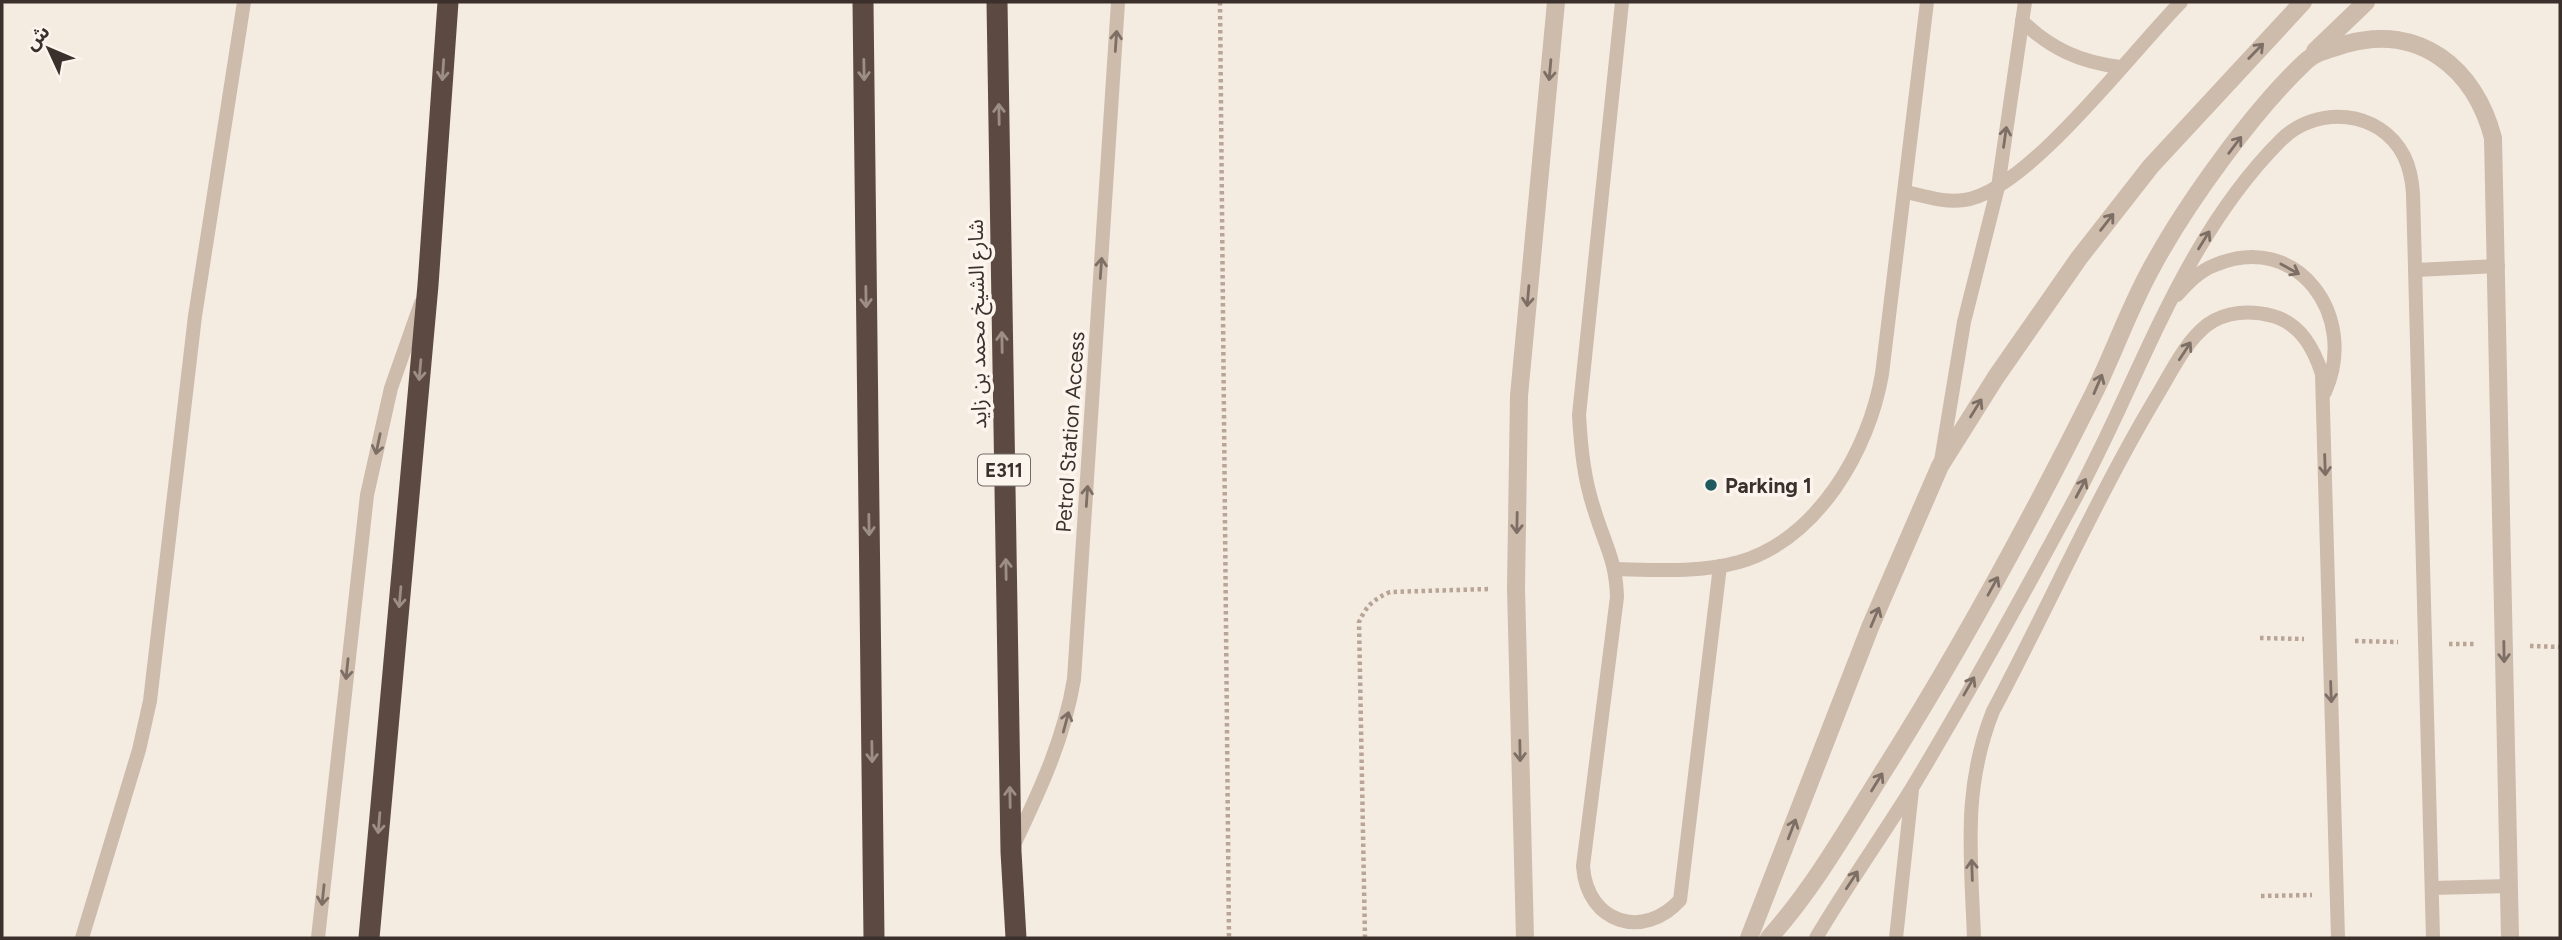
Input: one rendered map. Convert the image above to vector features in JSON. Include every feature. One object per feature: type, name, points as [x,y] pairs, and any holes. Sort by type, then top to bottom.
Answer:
[{"type":"highway","points":[[369,938],[428,285],[448,2]]},
{"type":"highway","points":[[863,2],[874,938]]},
{"type":"highway","name":"شارع الشيخ محمد بن زايد","points":[[997,2],[1011,852],[1016,938]]},
{"type":"street","points":[[1525,938],[1516,588],[1519,396],[1556,2]]},
{"type":"street","points":[[1749,938],[1871,625],[1940,466],[2004,366],[2079,258],[2135,186],[2303,2]]},
{"type":"street","points":[[1769,938],[1818,876],[1917,718],[1997,580],[2095,391],[2153,264],[2241,136],[2308,59],[2366,2]]},
{"type":"street","points":[[2308,59],[2357,41],[2384,39],[2411,43],[2435,54],[2456,69],[2474,89],[2486,112],[2493,138],[2498,266],[2510,938]]},
{"type":"lane","points":[[82,938],[139,750],[150,701],[195,316],[244,2]]},
{"type":"lane","name":"Petrol Station Access","points":[[1011,852],[1052,764],[1070,708],[1074,679],[1118,2]]},
{"type":"lane","points":[[1622,2],[1579,415],[1582,466],[1595,514],[1616,569],[1616,597],[1583,866],[1585,883],[1595,906],[1613,923],[1630,929],[1660,923],[1671,914],[1680,900],[1720,566]]},
{"type":"lane","points":[[1616,569],[1720,566],[1766,551],[1825,500],[1857,454],[1878,402],[1906,192],[1927,2]]},
{"type":"lane","points":[[1940,466],[1954,370],[1998,187],[2025,2]]},
{"type":"lane","points":[[1906,192],[1964,201],[1998,187],[2041,154],[2181,2]]},
{"type":"lane","points":[[2022,21],[2038,36],[2077,58],[2120,67]]},
{"type":"lane","points":[[1816,938],[1912,787],[2091,470],[2167,305],[2230,201],[2281,139],[2297,126],[2336,115],[2356,118],[2375,126],[2391,138],[2403,154],[2411,173],[2416,270],[2433,938]]},
{"type":"lane","points":[[2167,305],[2195,276],[2232,259],[2272,260],[2290,268],[2307,279],[2330,312],[2336,351],[2330,380],[2323,397]]},
{"type":"lane","points":[[2416,270],[2498,266]]},
{"type":"lane","points":[[318,938],[368,495],[391,388],[428,285]]},
{"type":"lane","points":[[1974,938],[1969,804],[1981,741],[1993,710],[2125,450],[2183,353],[2207,325],[2242,312],[2278,318],[2307,340],[2322,374],[2337,894],[2344,938]]},
{"type":"lane","points":[[1896,938],[1912,787]]},
{"type":"lane","points":[[2432,888],[2510,886]]},
{"type":"lane","points":[[2338,938],[2339,912]]},
{"type":"lane","points":[[1900,920],[1910,938]]},
{"type":"path","points":[[1220,2],[1229,938]]},
{"type":"path","points":[[1365,938],[1359,622],[1365,608],[1376,598],[1390,592],[1516,588]]},
{"type":"path","points":[[2261,896],[2337,894]]},
{"type":"place","name":"Parking 1","points":[[1711,485]]}]
